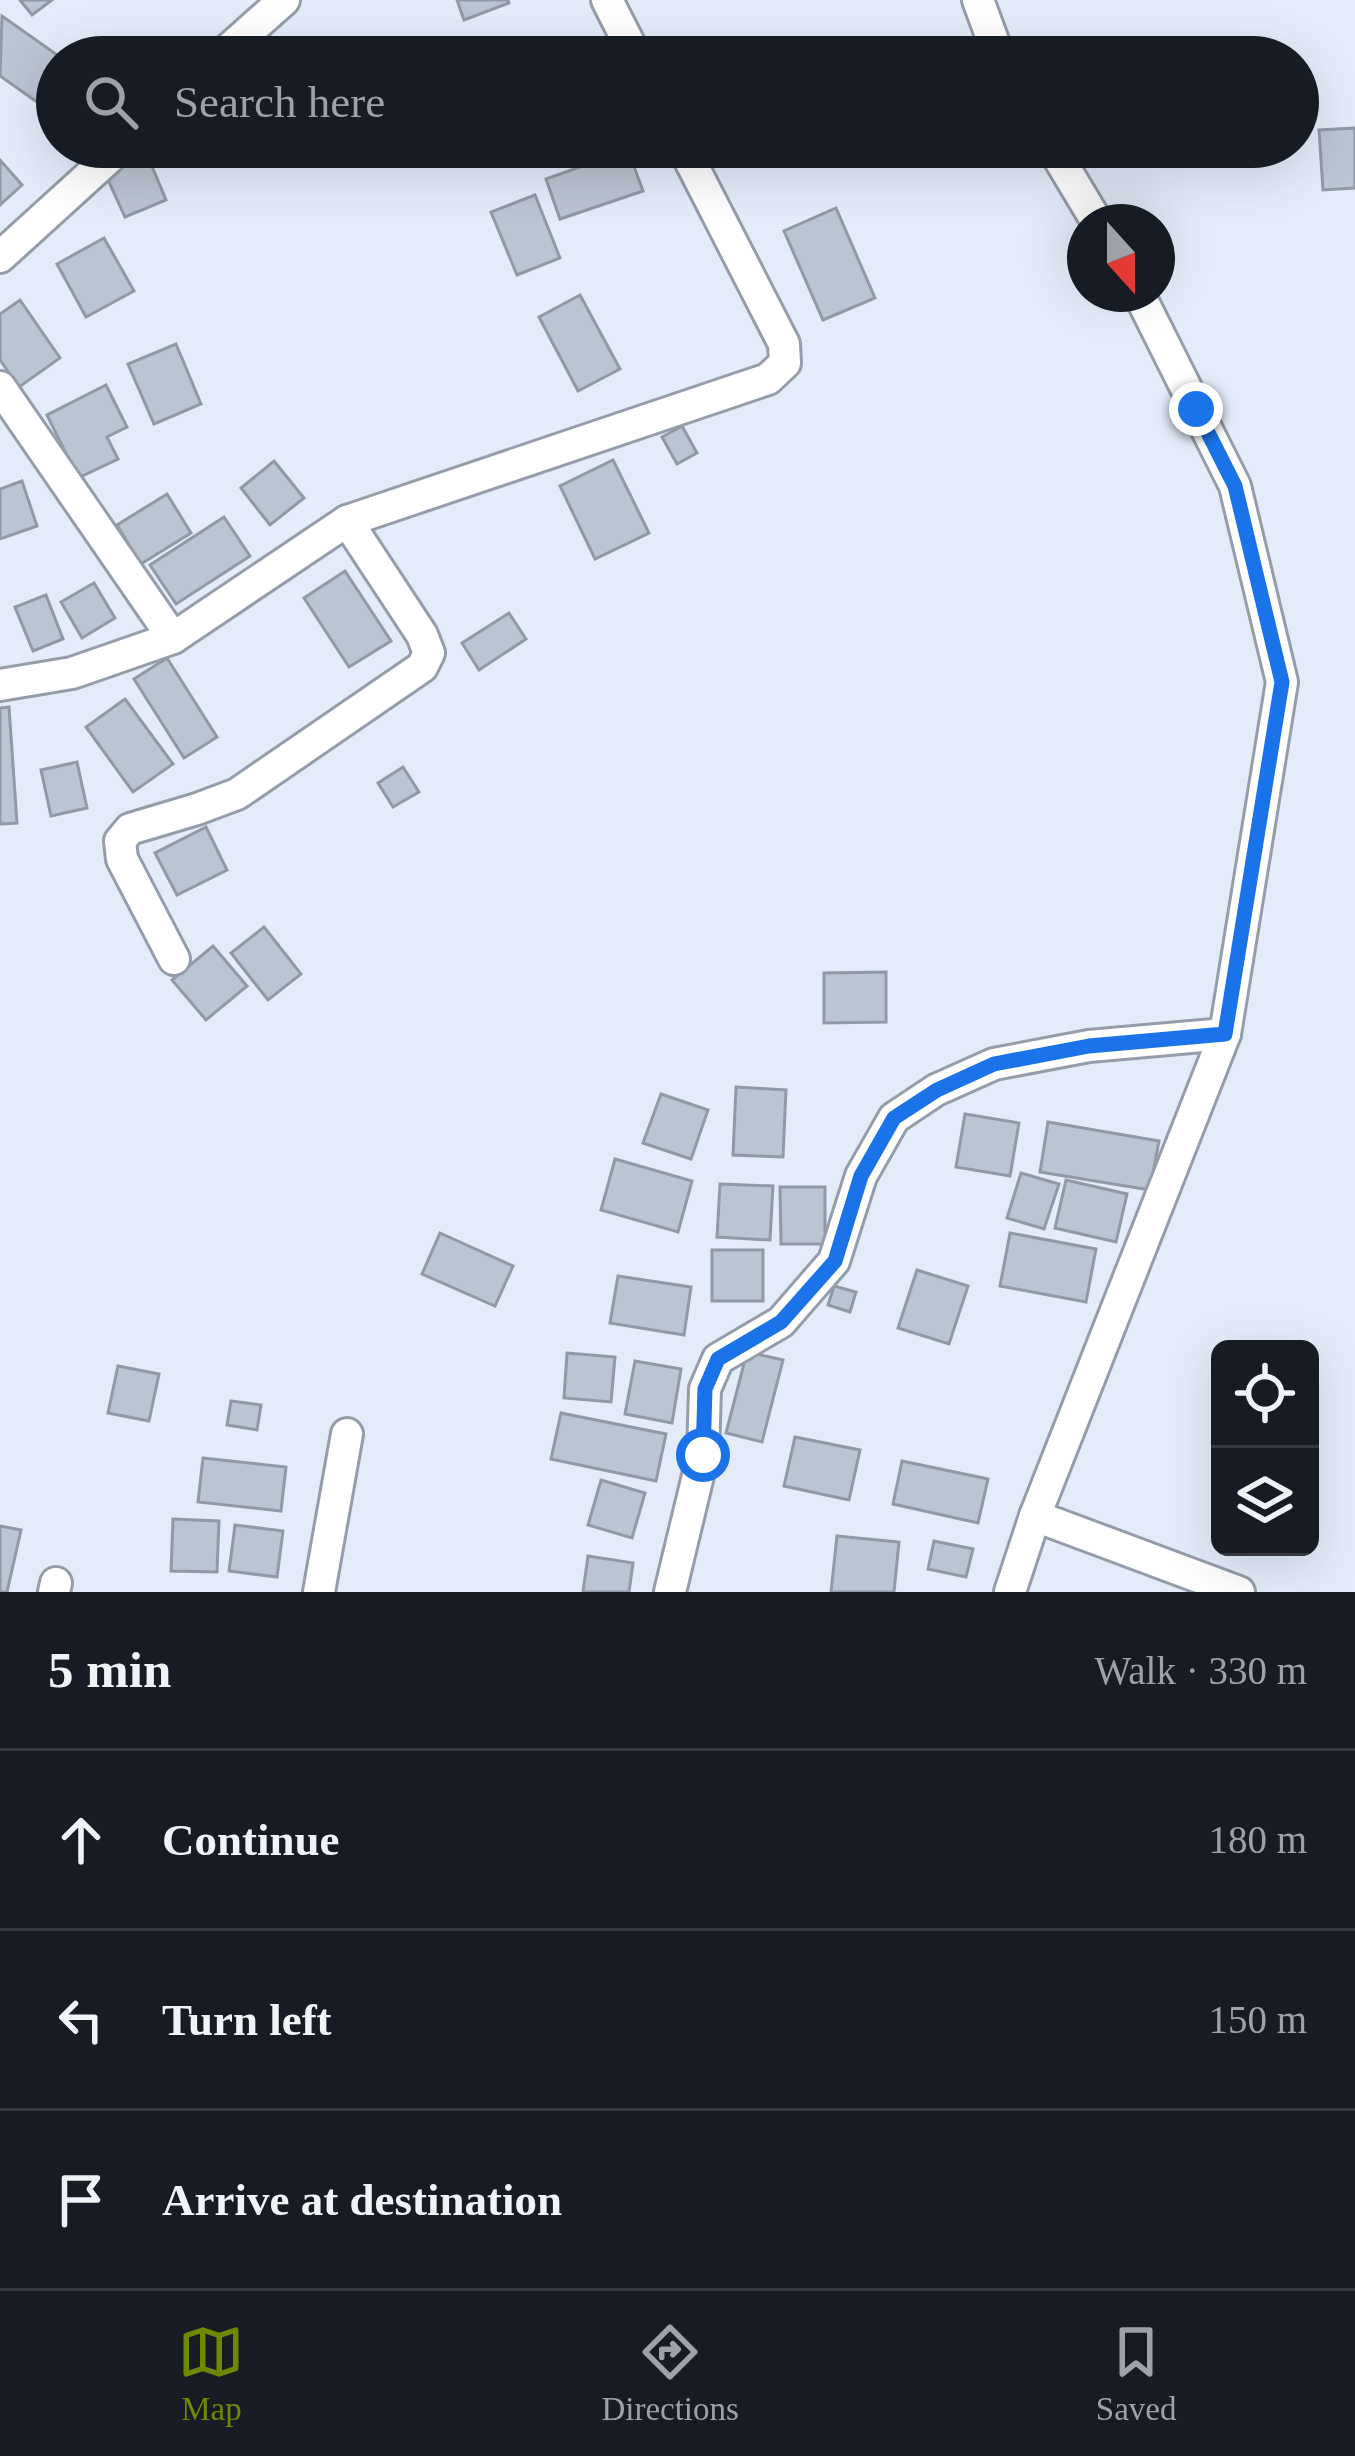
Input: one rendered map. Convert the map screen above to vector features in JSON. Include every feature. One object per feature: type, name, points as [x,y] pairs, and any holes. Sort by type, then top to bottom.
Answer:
[{"type":"street","points":[[244,36],[284,0]]},
{"type":"street","points":[[607,0],[626,36]]},
{"type":"street","points":[[978,0],[991,36]]},
{"type":"street","points":[[0,257],[98,168]]},
{"type":"street","points":[[0,685],[72,673],[173,638],[347,521],[768,379],[784,363],[784,344],[693,168]]},
{"type":"street","points":[[1065,168],[1086,204]]},
{"type":"street","points":[[1010,1592],[1225,1034],[1282,682],[1235,486],[1148,312]]},
{"type":"street","points":[[0,387],[173,638]]},
{"type":"street","points":[[174,959],[122,859],[120,842],[130,829],[237,794],[422,668],[429,653],[347,521]]},
{"type":"street","points":[[670,1592],[703,1455],[705,1389],[718,1359],[781,1322],[835,1261],[861,1176],[894,1118],[937,1090],[994,1064],[1089,1046],[1225,1034]]},
{"type":"street","points":[[319,1592],[347,1434]]},
{"type":"street","points":[[1036,1516],[1239,1592]]},
{"type":"building","points":[[20,0],[52,0],[32,15]]},
{"type":"building","points":[[457,0],[508,0],[509,3],[464,20]]},
{"type":"building","points":[[2,16],[36,40],[36,101],[0,76]]},
{"type":"building","points":[[1355,128],[1355,188],[1323,190],[1319,130]]},
{"type":"building","points":[[0,160],[22,185],[0,205]]},
{"type":"building","points":[[153,168],[166,200],[125,217],[104,171]]},
{"type":"building","points":[[577,168],[635,168],[643,191],[560,219],[546,179]]},
{"type":"building","points":[[535,195],[560,258],[517,275],[491,212]]},
{"type":"building","points":[[836,208],[875,298],[823,320],[784,231]]},
{"type":"building","points":[[104,238],[134,291],[86,317],[57,264]]},
{"type":"building","points":[[580,295],[620,369],[578,391],[539,317]]},
{"type":"building","points":[[20,300],[60,358],[19,387],[0,360],[0,314]]},
{"type":"building","points":[[176,344],[201,404],[154,424],[128,364]]},
{"type":"building","points":[[106,385],[127,427],[107,437],[118,459],[78,478],[47,415]]},
{"type":"building","points":[[682,426],[697,453],[677,464],[662,437]]},
{"type":"building","points":[[613,460],[649,533],[595,559],[560,486]]},
{"type":"building","points":[[274,461],[304,498],[270,525],[241,488]]},
{"type":"building","points":[[22,481],[37,526],[0,539],[0,489]]},
{"type":"building","points":[[167,494],[191,533],[141,564],[117,525]]},
{"type":"building","points":[[224,517],[250,556],[176,604],[150,565]]},
{"type":"building","points":[[345,571],[391,641],[349,667],[304,598]]},
{"type":"building","points":[[94,583],[115,618],[82,638],[61,602]]},
{"type":"building","points":[[46,595],[63,639],[33,651],[15,607]]},
{"type":"building","points":[[509,613],[526,639],[479,670],[462,643]]},
{"type":"building","points":[[167,658],[217,737],[184,758],[134,679]]},
{"type":"building","points":[[125,699],[173,764],[133,792],[86,727]]},
{"type":"building","points":[[9,707],[17,823],[0,824],[0,708]]},
{"type":"building","points":[[77,762],[87,808],[51,816],[41,770]]},
{"type":"building","points":[[403,767],[419,792],[393,807],[378,783]]},
{"type":"building","points":[[206,827],[227,870],[177,895],[155,853]]},
{"type":"building","points":[[264,927],[301,974],[268,1000],[231,953]]},
{"type":"building","points":[[213,946],[247,986],[206,1020],[172,980]]},
{"type":"building","points":[[886,972],[886,1022],[824,1023],[824,973]]},
{"type":"building","points":[[736,1087],[786,1090],[783,1157],[733,1155]]},
{"type":"building","points":[[661,1094],[708,1110],[691,1159],[643,1143]]},
{"type":"building","points":[[965,1114],[1019,1123],[1010,1176],[956,1167]]},
{"type":"building","points":[[1048,1122],[1159,1141],[1150,1190],[1040,1172]]},
{"type":"building","points":[[615,1159],[692,1181],[678,1232],[601,1210]]},
{"type":"building","points":[[1021,1173],[1059,1184],[1044,1229],[1007,1218]]},
{"type":"building","points":[[1066,1180],[1127,1194],[1116,1242],[1055,1228]]},
{"type":"building","points":[[720,1184],[773,1186],[770,1240],[717,1237]]},
{"type":"building","points":[[780,1187],[825,1187],[825,1244],[781,1244]]},
{"type":"building","points":[[440,1233],[513,1266],[495,1306],[422,1274]]},
{"type":"building","points":[[1010,1233],[1096,1249],[1086,1302],[1000,1286]]},
{"type":"building","points":[[712,1250],[763,1250],[763,1301],[712,1301]]},
{"type":"building","points":[[917,1270],[968,1286],[949,1344],[898,1328]]},
{"type":"building","points":[[618,1276],[691,1287],[684,1335],[610,1323]]},
{"type":"building","points":[[834,1286],[856,1292],[850,1312],[828,1305]]},
{"type":"building","points":[[747,1352],[783,1360],[762,1442],[726,1433]]},
{"type":"building","points":[[567,1353],[615,1357],[611,1402],[564,1398]]},
{"type":"building","points":[[635,1361],[681,1369],[672,1423],[625,1414]]},
{"type":"building","points":[[118,1366],[159,1374],[149,1421],[108,1413]]},
{"type":"building","points":[[231,1401],[261,1405],[257,1430],[227,1425]]},
{"type":"building","points":[[561,1413],[666,1434],[656,1481],[551,1459]]},
{"type":"building","points":[[795,1437],[860,1450],[849,1500],[784,1486]]},
{"type":"building","points":[[203,1458],[286,1467],[281,1511],[198,1502]]},
{"type":"building","points":[[902,1461],[988,1479],[978,1523],[893,1504]]},
{"type":"building","points":[[601,1480],[645,1493],[632,1538],[588,1525]]},
{"type":"building","points":[[173,1519],[219,1521],[217,1572],[171,1571]]},
{"type":"building","points":[[235,1525],[283,1531],[277,1577],[229,1571]]},
{"type":"building","points":[[0,1526],[21,1530],[7,1592],[0,1592]]},
{"type":"building","points":[[837,1536],[899,1542],[894,1592],[831,1592]]},
{"type":"building","points":[[934,1541],[973,1549],[966,1577],[928,1569]]},
{"type":"building","points":[[588,1556],[633,1563],[629,1592],[583,1592]]},
{"type":"route","points":[[703,1455],[705,1389],[718,1359],[781,1322],[835,1261],[861,1176],[894,1118],[937,1090],[994,1064],[1089,1046],[1225,1034],[1282,682],[1235,486],[1196,409]]}]
